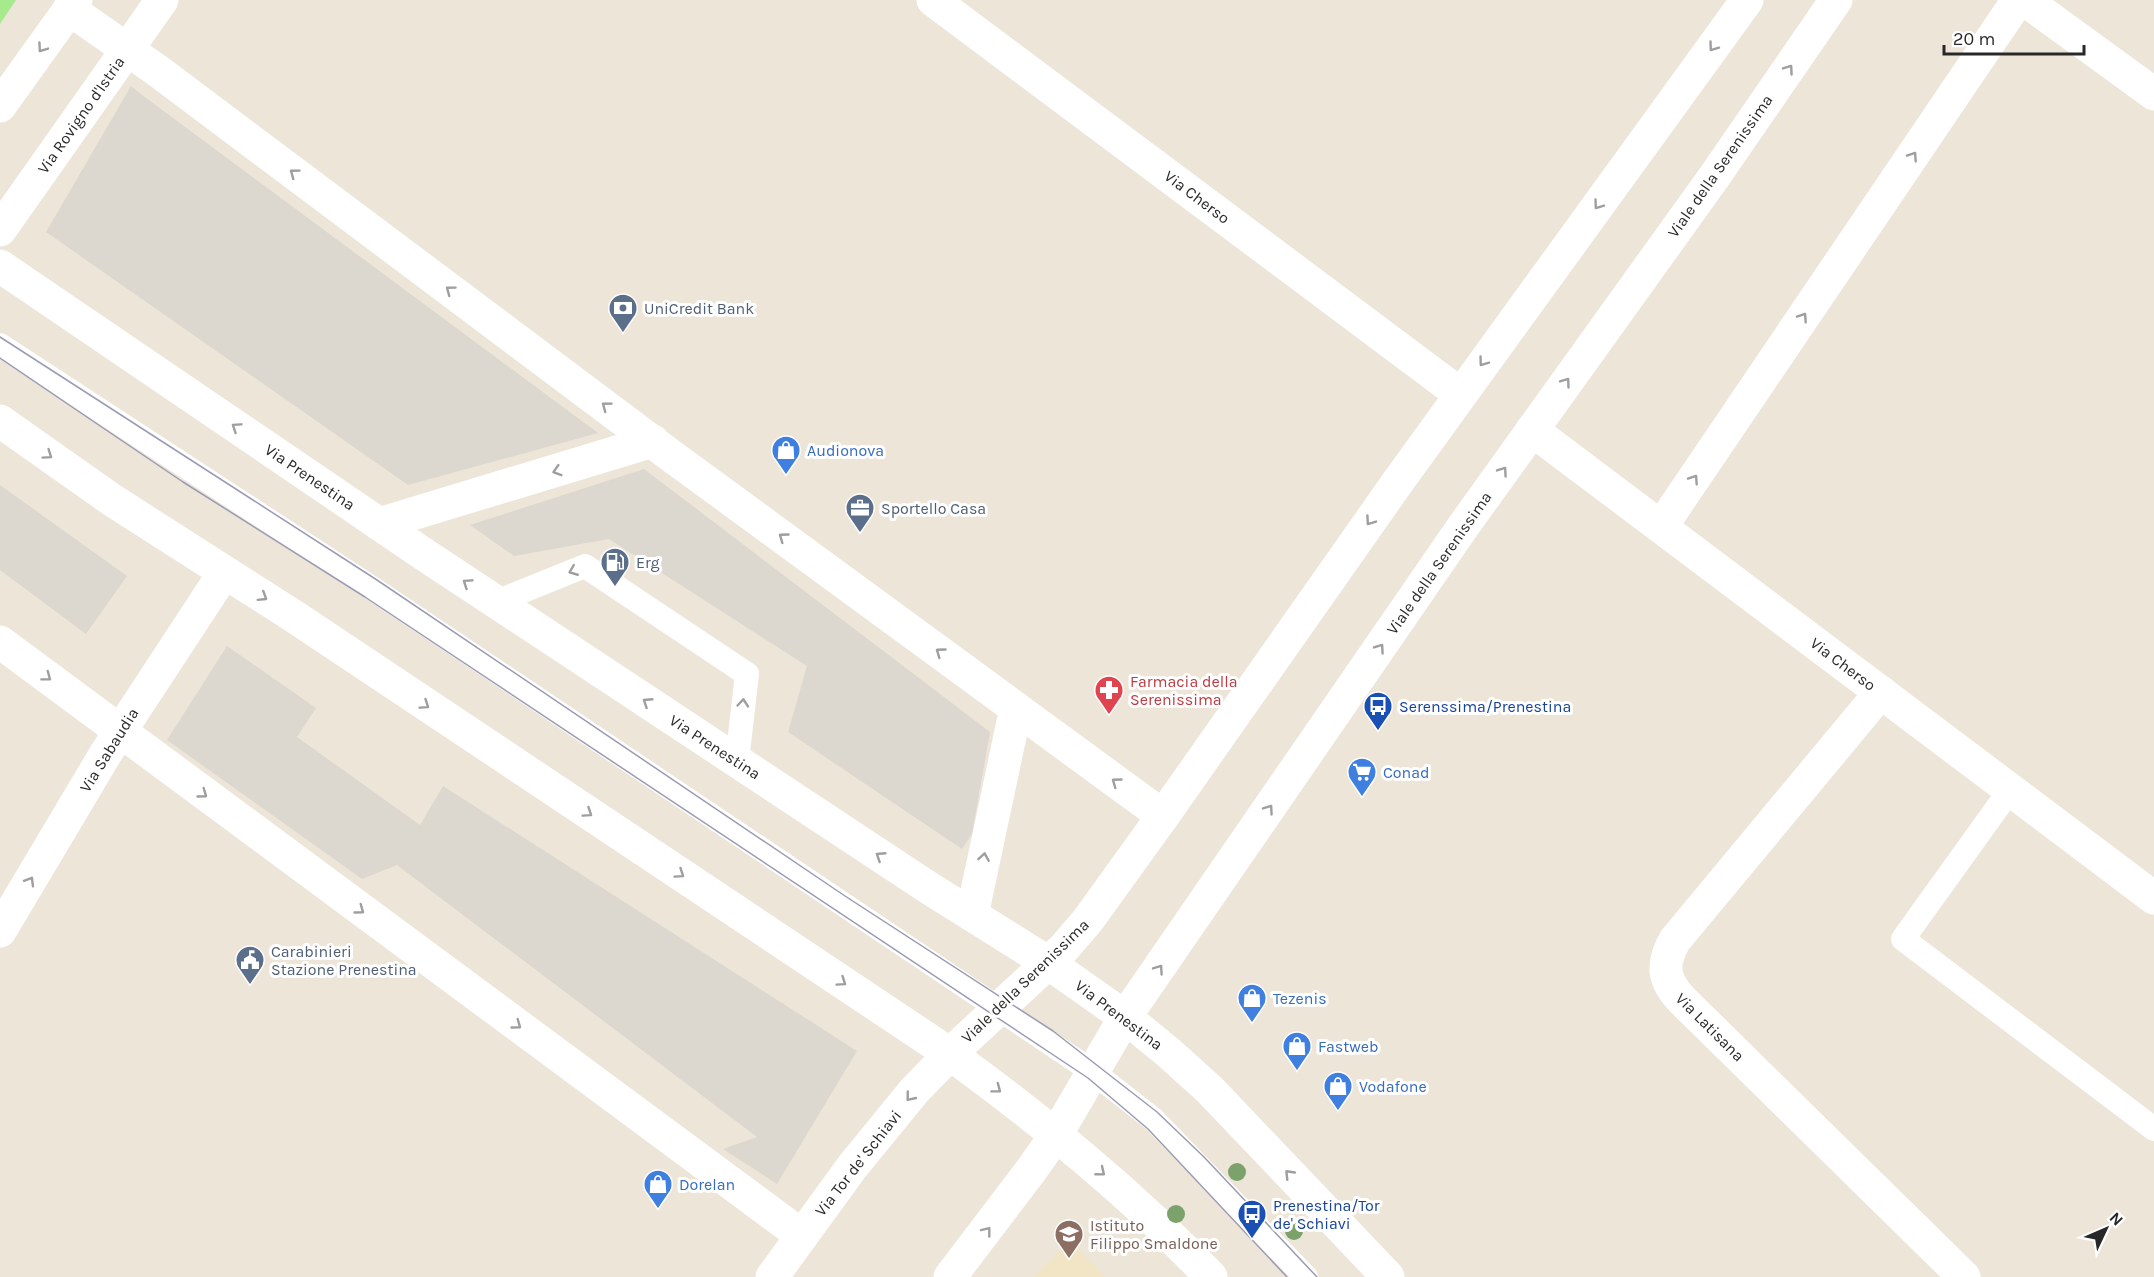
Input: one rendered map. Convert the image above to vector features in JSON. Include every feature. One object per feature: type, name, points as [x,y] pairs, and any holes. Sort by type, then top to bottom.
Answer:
[{"type":"street","name":"Via Rovigno d'Istria","points":[[0,230],[162,0]]},
{"type":"street","name":"Via Cherso","points":[[933,0],[1460,394]]},
{"type":"street","name":"Viale della Serenissima","points":[[950,1054],[1064,948],[1088,920],[1460,394],[1747,0]]},
{"type":"street","name":"Viale della Serenissima","points":[[1056,1135],[1125,1017],[1532,430],[1714,177],[1836,0]]},
{"type":"street","points":[[1661,527],[2018,0]]},
{"type":"street","points":[[2025,0],[2154,94]]},
{"type":"street","points":[[0,106],[72,4],[127,49],[653,441],[1163,816]]},
{"type":"street","name":"Via Prenestina","points":[[0,266],[379,524],[737,761],[1047,962],[1125,1017],[1210,1090],[1388,1277]]},
{"type":"street","points":[[0,421],[112,500],[295,617],[950,1054],[1117,1185],[1211,1277]]},
{"type":"street","name":"Via Cherso","points":[[1532,430],[2154,898]]},
{"type":"street","points":[[379,524],[653,441]]},
{"type":"street","name":"Via Sabaudia","points":[[0,931],[120,732],[224,573]]},
{"type":"street","points":[[0,642],[801,1235]]},
{"type":"street","name":"Via Latisana","points":[[1881,692],[1675,940],[1667,955],[1666,971],[1671,986],[1682,1000],[1964,1277]]},
{"type":"street","points":[[972,915],[1016,708]]},
{"type":"street","name":"Via Tor de' Schiavi","points":[[772,1277],[852,1167],[914,1091],[950,1054]]},
{"type":"street","points":[[950,1277],[1016,1192],[1056,1135]]},
{"type":"lane","points":[[0,345],[382,594],[1093,1072],[1154,1119],[1306,1277]]},
{"type":"lane","points":[[496,602],[585,566],[747,674],[737,761]]},
{"type":"lane","points":[[2010,790],[1903,939],[2154,1129]]},
{"type":"shaded area","points":[[131,86],[598,433],[408,485],[46,232]]},
{"type":"shaded area","points":[[644,469],[990,732],[972,834],[962,849],[788,732],[807,666],[609,539],[514,556],[470,525]]},
{"type":"shaded area","points":[[0,485],[127,576],[86,634],[0,570]]},
{"type":"shaded area","points":[[227,646],[316,708],[297,737],[420,825],[443,786],[857,1051],[777,1184],[723,1149],[757,1137],[397,865],[362,879],[167,740]]},
{"type":"shaded area","name":"Istituto Filippo Smaldone","points":[[1070,1240],[1105,1277],[1033,1277]]},
{"type":"green space","points":[[0,0],[16,0],[0,24]]},
{"type":"tram line","points":[[0,337],[377,580],[845,896],[1053,1031],[1157,1112],[1204,1157],[1317,1277]]},
{"type":"tram line","points":[[0,358],[183,482],[365,597],[1088,1078],[1148,1129],[1287,1277]]},
{"type":"place","name":"UniCredit Bank","points":[[623,334]]},
{"type":"place","name":"Audionova","points":[[786,476]]},
{"type":"place","name":"Sportello Casa","points":[[860,534]]},
{"type":"place","name":"Erg","points":[[615,588]]},
{"type":"place","name":"Farmacia della Serenissima","points":[[1109,716]]},
{"type":"place","name":"Serenssima/Prenestina","points":[[1378,732]]},
{"type":"place","name":"Conad","points":[[1362,798]]},
{"type":"place","name":"Carabinieri Stazione Prenestina","points":[[250,986]]},
{"type":"place","name":"Tezenis","points":[[1252,1024]]},
{"type":"place","name":"Fastweb","points":[[1297,1072]]},
{"type":"place","name":"Vodafone","points":[[1338,1112]]},
{"type":"place","name":"Dorelan","points":[[658,1210]]},
{"type":"place","name":"Prenestina/Tor de' Schiavi","points":[[1252,1240]]},
{"type":"place","name":"Istituto Filippo Smaldone","points":[[1069,1260]]}]
